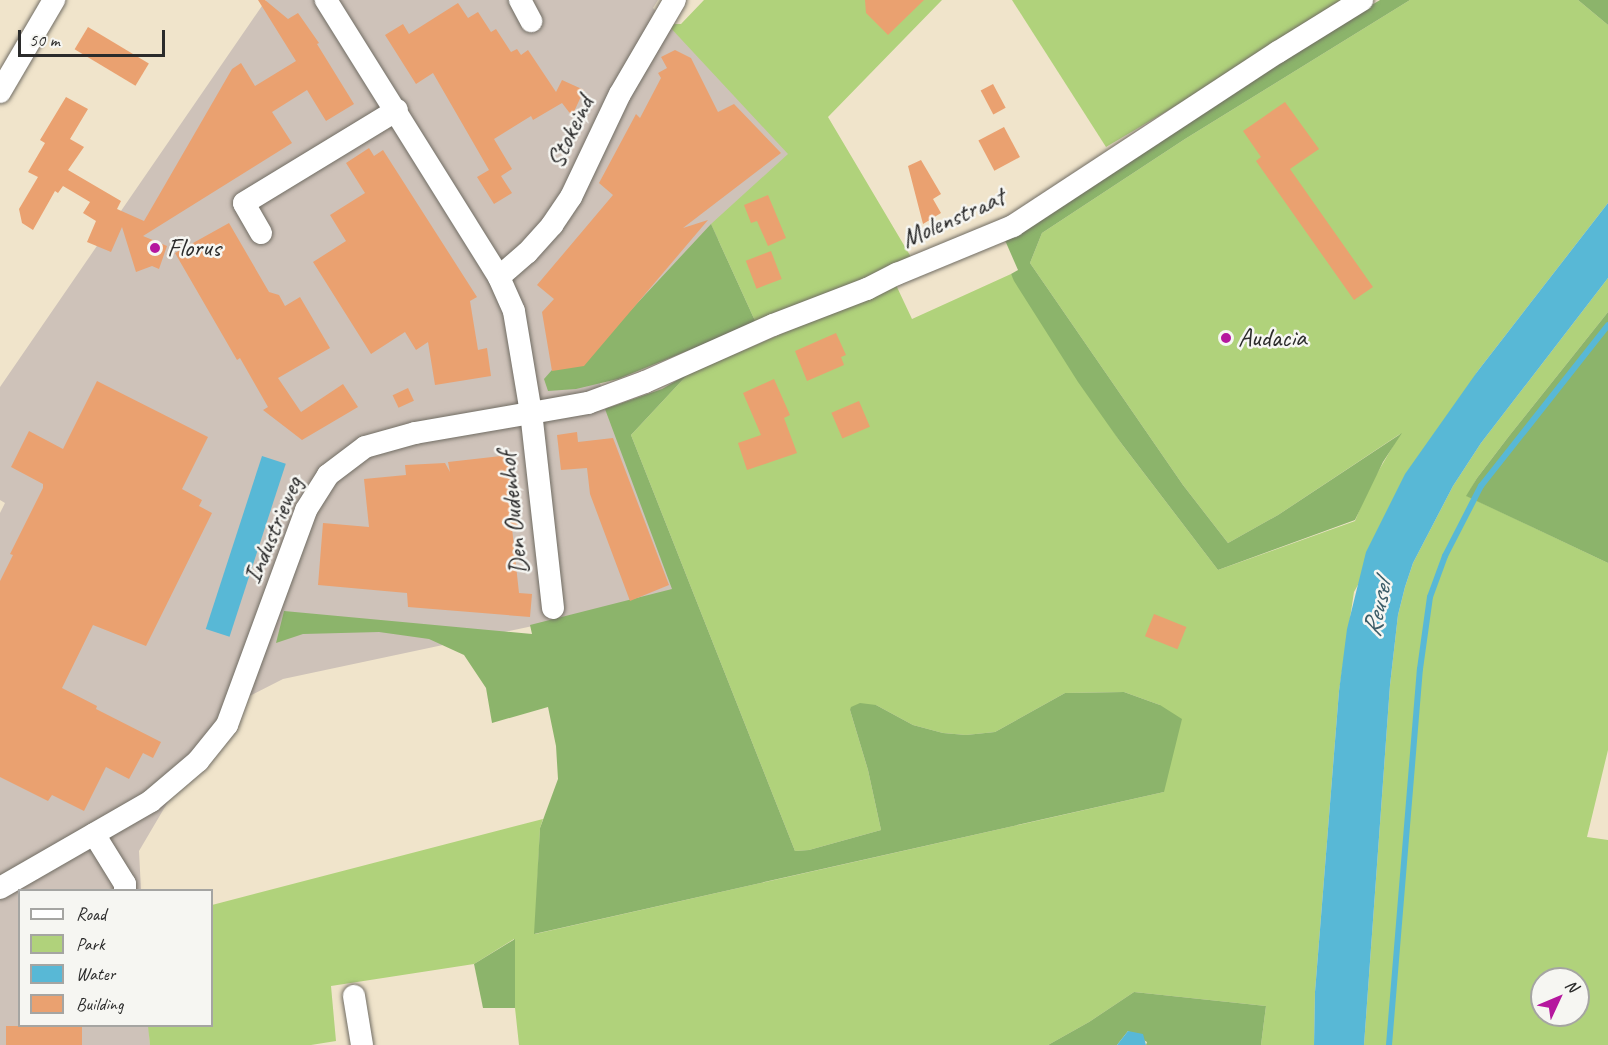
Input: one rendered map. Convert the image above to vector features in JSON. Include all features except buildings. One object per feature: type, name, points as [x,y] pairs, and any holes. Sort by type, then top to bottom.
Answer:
[{"type":"street","points":[[0,93],[54,0]]},
{"type":"street","points":[[327,0],[499,277],[514,311],[531,413]]},
{"type":"street","points":[[520,0],[531,21]]},
{"type":"street","name":"Stokeind","points":[[499,277],[552,225],[571,197],[620,94],[675,0]]},
{"type":"street","name":"Molenstraat","points":[[531,413],[588,403],[645,382],[774,325],[867,289],[1013,226],[1259,64],[1362,0]]},
{"type":"street","points":[[261,233],[244,203],[397,111]]},
{"type":"street","name":"Den Oudenhof","points":[[531,413],[553,608]]},
{"type":"street","name":"Industrieweg","points":[[0,888],[151,801],[198,761],[227,725],[306,510],[328,475],[365,447],[415,433],[531,413]]},
{"type":"street","points":[[94,834],[125,884],[125,889]]},
{"type":"street","points":[[354,996],[362,1045]]},
{"type":"shaded area","points":[[266,0],[658,0],[653,8],[791,156],[598,378],[678,591],[547,623],[283,679],[222,710],[139,851],[141,889],[18,889],[18,1027],[149,1027],[150,1045],[0,1045],[0,513],[5,503],[0,500],[0,387]]},
{"type":"green space","points":[[704,0],[942,0],[828,117],[911,257],[864,280],[756,323],[711,224],[788,154],[667,24],[681,24]]},
{"type":"green space","points":[[1012,0],[1355,0],[1106,147]]},
{"type":"green space","points":[[1380,0],[1410,0],[1185,139],[1042,233],[1030,263],[1183,485],[1228,543],[1278,515],[1402,433],[1383,462],[1355,520],[1218,570],[1121,443],[1078,382],[1014,281],[1011,274],[1018,270],[1004,238],[1256,75]]},
{"type":"green space","points":[[1410,0],[1578,0],[1608,25],[1608,203],[1477,372],[1354,592],[1339,691],[1315,992],[1314,1045],[1261,1045],[1266,1006],[1134,992],[1089,1022],[1048,1045],[519,1045],[515,1008],[514,939],[474,964],[331,986],[336,1041],[311,1045],[150,1045],[148,1027],[213,1027],[213,905],[543,819],[540,828],[535,934],[1164,792],[1160,705],[1124,692],[1065,693],[995,732],[966,735],[943,733],[913,725],[876,705],[850,710],[868,770],[881,830],[809,850],[795,851],[631,435],[688,374],[896,285],[912,319],[1011,274],[1121,443],[1218,570],[1355,521],[1368,489],[1400,434],[1278,515],[1228,543],[1183,485],[1030,263],[1042,233],[1185,139]]},
{"type":"green space","points":[[1578,0],[1608,0],[1608,25]]},
{"type":"green space","points":[[711,224],[756,323],[618,379],[576,389],[548,391],[544,379],[590,327],[604,339]]},
{"type":"green space","points":[[1608,278],[1608,312],[1509,436],[1477,478],[1467,496],[1608,563],[1608,750],[1587,837],[1608,840],[1608,1045],[1364,1045],[1390,685],[1398,615],[1413,563],[1453,486],[1481,443]]},
{"type":"green space","points":[[1608,312],[1608,563],[1466,496],[1509,436]]},
{"type":"green space","points":[[688,374],[631,435],[795,851],[809,850],[881,830],[868,770],[850,710],[851,707],[860,703],[876,705],[913,725],[943,733],[966,735],[995,732],[1065,693],[1124,692],[1160,705],[1182,719],[1164,792],[534,934],[540,828],[558,779],[556,746],[548,707],[492,723],[486,688],[464,655],[429,639],[379,632],[303,634],[276,643],[284,611],[532,634],[530,625],[672,589],[605,409],[662,389]]},
{"type":"green space","points":[[515,939],[515,1008],[483,1008],[474,964]]},
{"type":"green space","points":[[1134,992],[1266,1006],[1261,1045],[1146,1045],[1147,1042],[1128,1031],[1117,1045],[1048,1045],[1089,1022]]},
{"type":"water","name":"Reusel","points":[[1608,203],[1608,278],[1481,443],[1453,486],[1413,563],[1398,615],[1390,685],[1364,1045],[1314,1045],[1315,992],[1339,691],[1347,629],[1366,552],[1405,474],[1477,372]]},
{"type":"water","points":[[262,456],[286,464],[230,637],[206,629]]},
{"type":"water","points":[[1128,1031],[1143,1034],[1146,1045],[1117,1045]]},
{"type":"waterway","points":[[1389,1045],[1420,669],[1430,597],[1445,556],[1481,486],[1608,325]]},
{"type":"place","name":"Florus","points":[[155,248]]},
{"type":"place","name":"Audacia","points":[[1226,338]]}]
